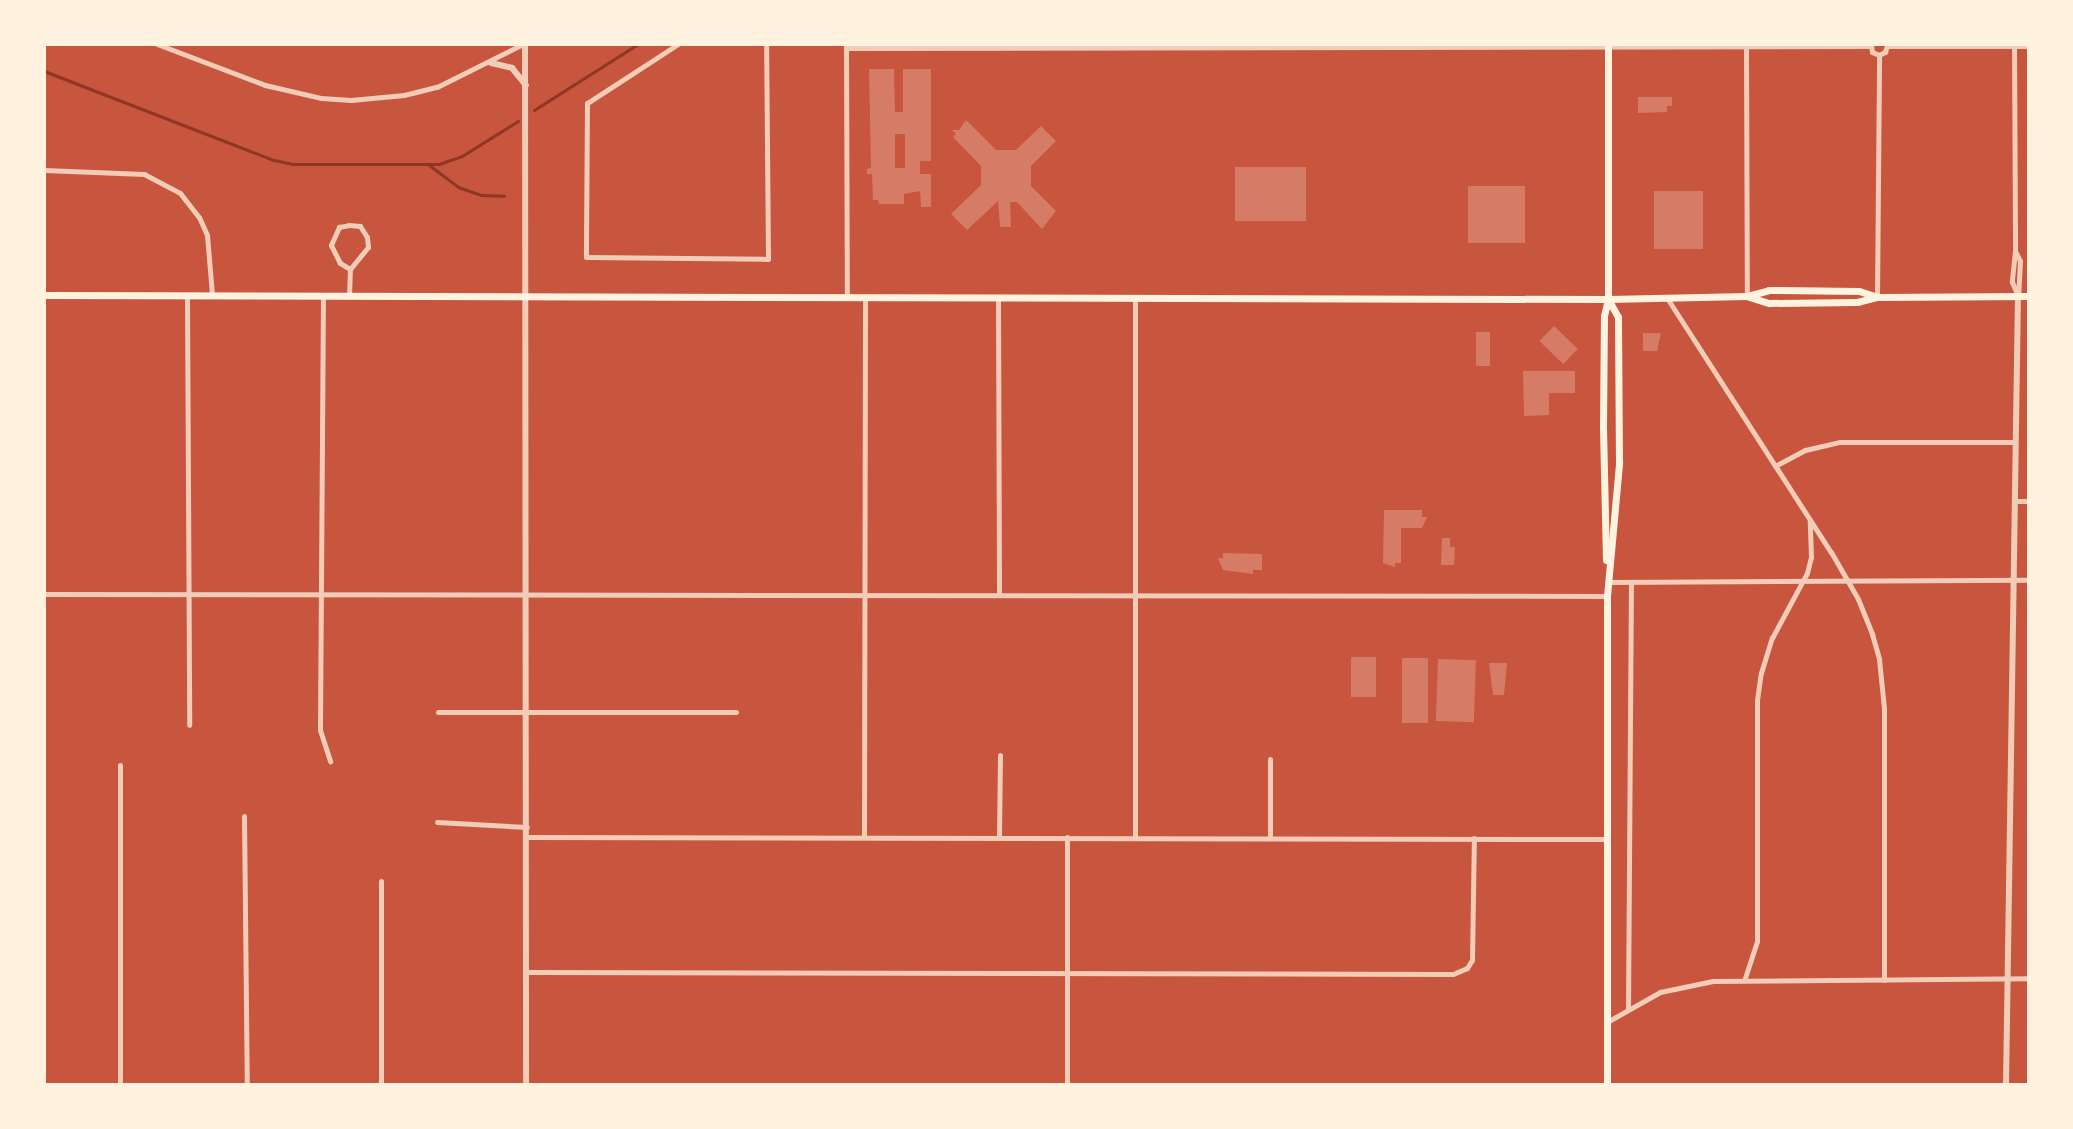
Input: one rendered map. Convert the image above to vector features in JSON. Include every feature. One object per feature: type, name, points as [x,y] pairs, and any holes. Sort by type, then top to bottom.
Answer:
[{"type":"main road","points":[[1608,45],[1608,299],[1604,316],[1603,413],[1608,582]]},
{"type":"main road","points":[[44,295],[1608,299],[1747,296],[1769,290],[1859,291],[1877,297]]},
{"type":"main road","points":[[1747,296],[1769,303],[1857,302],[1877,297],[2029,296]]},
{"type":"main road","points":[[1607,1085],[1607,596],[1619,463],[1618,317],[1608,299]]},
{"type":"street","points":[[157,44],[265,85],[321,98],[371,99],[437,87],[491,63],[524,44],[528,837],[526,1085]]},
{"type":"street","points":[[678,44],[587,103],[586,257],[768,259],[766,44]]},
{"type":"street","points":[[1746,45],[1747,296]]},
{"type":"street","points":[[847,297],[846,46],[1871,45],[1879,55]]},
{"type":"street","points":[[1877,297],[1879,55],[1887,45],[2029,46]]},
{"type":"street","points":[[2006,1085],[2013,442],[2020,261],[2015,251],[2014,45]]},
{"type":"street","points":[[491,63],[512,68],[526,86]]},
{"type":"street","points":[[44,170],[144,174],[180,193],[199,217],[207,235],[212,295]]},
{"type":"street","points":[[349,296],[350,269],[368,247],[367,237],[360,226],[339,227],[331,245],[340,263],[350,269]]},
{"type":"street","points":[[187,295],[189,725]]},
{"type":"street","points":[[323,296],[320,730],[330,761]]},
{"type":"street","points":[[864,837],[865,297]]},
{"type":"street","points":[[998,298],[999,595]]},
{"type":"street","points":[[1135,298],[1135,837]]},
{"type":"street","points":[[1667,298],[1848,581],[1872,634],[1883,689],[1884,980]]},
{"type":"street","points":[[1775,466],[1805,450],[1840,442],[2013,442]]},
{"type":"street","points":[[2013,501],[2029,501]]},
{"type":"street","points":[[1745,978],[1757,941],[1757,700],[1761,673],[1772,638],[1802,582],[1811,557],[1810,520]]},
{"type":"street","points":[[1608,582],[2029,580]]},
{"type":"street","points":[[1628,1009],[1631,582]]},
{"type":"street","points":[[44,594],[1607,596]]},
{"type":"street","points":[[438,712],[736,712]]},
{"type":"street","points":[[999,837],[1000,755]]},
{"type":"street","points":[[1270,759],[1270,838]]},
{"type":"street","points":[[120,765],[120,1085]]},
{"type":"street","points":[[244,816],[247,1085]]},
{"type":"street","points":[[437,822],[527,827]]},
{"type":"street","points":[[528,837],[1608,839]]},
{"type":"street","points":[[1067,837],[1067,1085]]},
{"type":"street","points":[[527,972],[1453,974],[1467,968],[1472,953],[1474,838]]},
{"type":"street","points":[[381,881],[381,1085]]},
{"type":"street","points":[[1607,1022],[1677,987],[1745,978],[2029,978]]},
{"type":"building","points":[[869,69],[894,69],[895,112],[903,112],[903,69],[931,69],[931,161],[920,161],[920,174],[931,174],[931,207],[921,207],[920,191],[904,194],[904,204],[879,204],[878,200],[873,200],[872,174],[867,174],[867,169],[871,168]],"holes":[[[895,134],[905,134],[905,168],[895,168]]]},
{"type":"building","points":[[1638,97],[1672,97],[1672,106],[1667,106],[1667,112],[1638,113]]},
{"type":"building","points":[[966,120],[996,150],[1016,150],[1041,126],[1056,141],[1031,166],[1031,186],[1056,211],[1042,229],[1017,202],[1010,202],[1011,227],[1000,227],[998,201],[967,230],[951,214],[981,185],[981,166],[953,137],[956,134],[952,130],[959,130]]},
{"type":"building","points":[[1235,167],[1306,167],[1306,221],[1235,221]]},
{"type":"building","points":[[1468,186],[1525,186],[1525,243],[1468,243]]},
{"type":"building","points":[[1654,191],[1703,191],[1703,249],[1654,249]]},
{"type":"building","points":[[1554,326],[1578,349],[1563,364],[1539,341]]},
{"type":"building","points":[[1476,332],[1490,332],[1490,366],[1476,366]]},
{"type":"building","points":[[1643,333],[1661,333],[1657,351],[1643,351]]},
{"type":"building","points":[[1523,371],[1575,371],[1575,393],[1549,393],[1549,415],[1524,416]]},
{"type":"building","points":[[1384,510],[1422,510],[1422,517],[1427,517],[1422,528],[1401,528],[1401,563],[1395,563],[1395,567],[1383,563]]},
{"type":"building","points":[[1442,538],[1450,538],[1450,547],[1455,547],[1454,565],[1441,565]]},
{"type":"building","points":[[1223,553],[1262,554],[1262,570],[1253,570],[1253,574],[1223,570],[1218,558],[1223,558]]},
{"type":"building","points":[[1351,657],[1376,657],[1376,697],[1351,697]]},
{"type":"building","points":[[1402,658],[1428,658],[1428,723],[1402,723]]},
{"type":"building","points":[[1438,659],[1476,660],[1474,722],[1436,721]]},
{"type":"building","points":[[1489,663],[1507,663],[1504,695],[1493,695]]},
{"type":"waterway","points":[[534,110],[638,44]]},
{"type":"waterway","points":[[44,71],[274,160],[293,164],[439,164],[462,156],[518,121]]},
{"type":"waterway","points":[[429,165],[458,187],[481,195],[504,196]]}]
